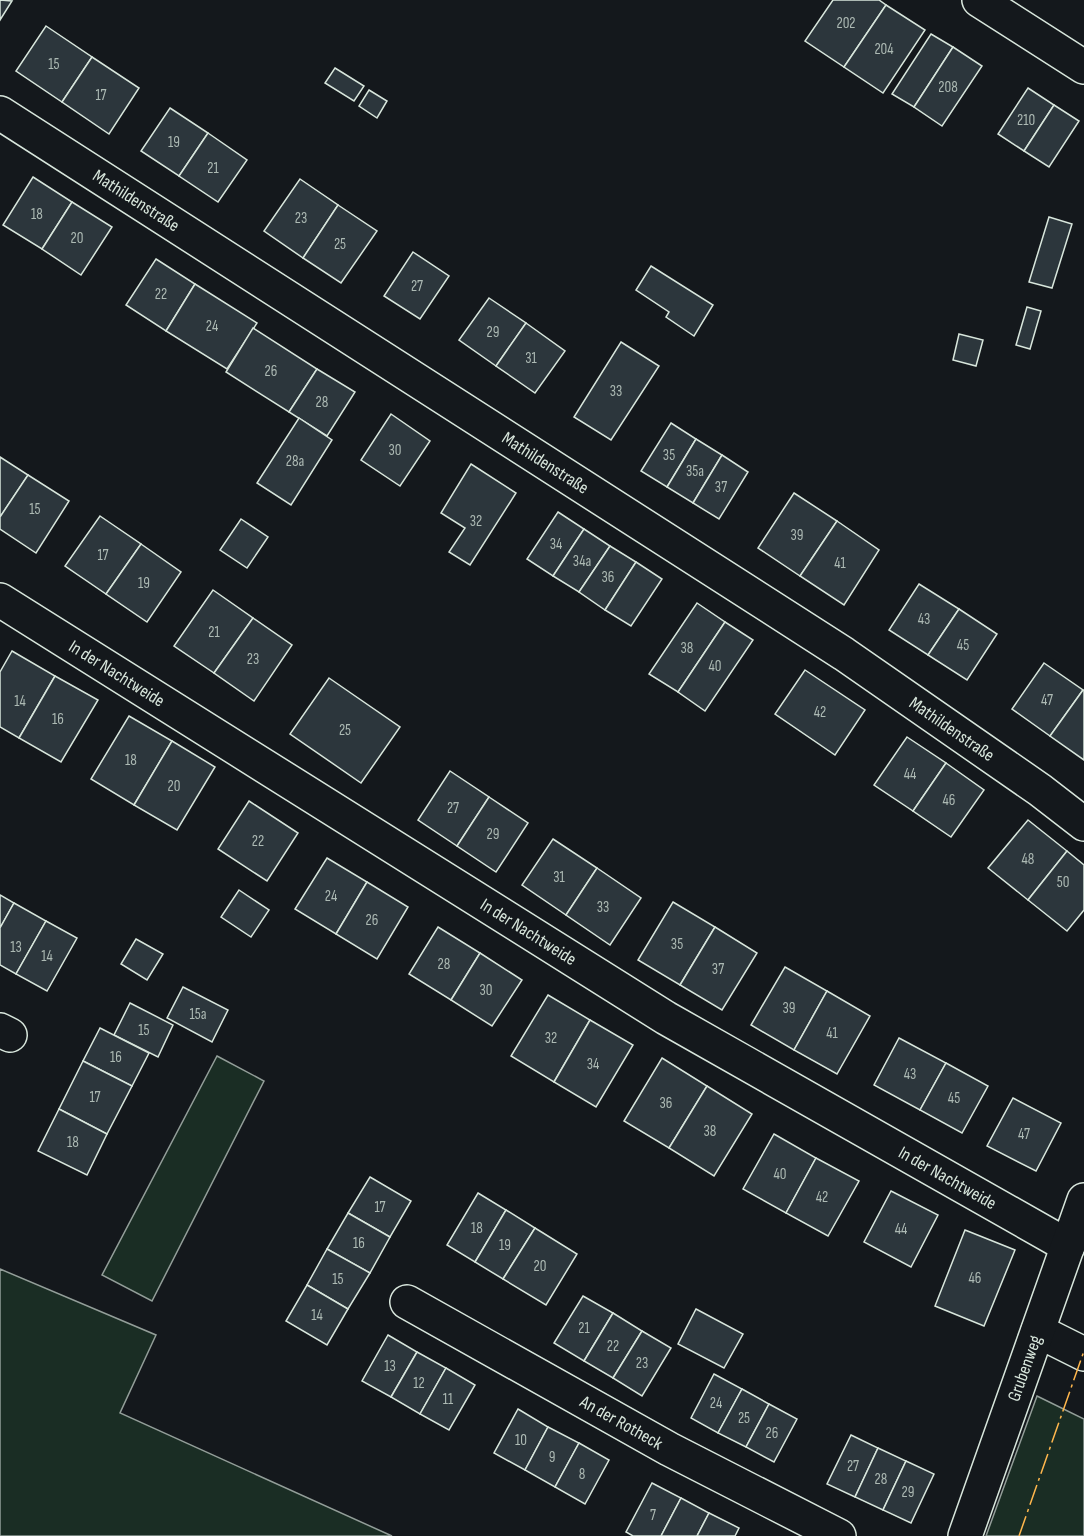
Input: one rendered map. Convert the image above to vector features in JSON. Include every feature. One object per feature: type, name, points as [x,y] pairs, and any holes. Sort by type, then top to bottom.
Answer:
[{"type":"street","points":[[979,0],[1084,67]]},
{"type":"street","name":"Mathildenstraße","points":[[0,113],[844,654],[1040,790],[1084,824]]},
{"type":"street","name":"In der Nachtweide","points":[[0,600],[666,1018],[1068,1246]]},
{"type":"street","name":"Grubenweg","points":[[965,1536],[1084,1200]]},
{"type":"street","name":"An der Rotheck","points":[[407,1302],[669,1449],[839,1536]]},
{"type":"street","points":[[1038,1331],[1084,1354]]},
{"type":"green space","points":[[217,1056],[264,1081],[152,1301],[102,1275]]},
{"type":"green space","points":[[0,1269],[156,1335],[120,1413],[392,1536],[0,1536]]},
{"type":"green space","points":[[1037,1396],[1084,1419],[1084,1536],[986,1536]]},
{"type":"building","points":[[0,0],[12,1],[0,20]]},
{"type":"building","points":[[833,0],[879,0],[886,5],[844,67],[805,41]]},
{"type":"building","points":[[886,5],[925,30],[883,93],[844,67]]},
{"type":"building","points":[[46,26],[92,57],[62,102],[16,71]]},
{"type":"building","points":[[931,34],[953,47],[914,107],[892,94]]},
{"type":"building","points":[[953,47],[982,66],[942,126],[914,107]]},
{"type":"building","points":[[92,57],[139,88],[109,134],[62,102]]},
{"type":"building","points":[[335,68],[364,86],[354,101],[325,83]]},
{"type":"building","points":[[1028,88],[1054,105],[1024,151],[998,134]]},
{"type":"building","points":[[369,90],[387,101],[377,118],[359,106]]},
{"type":"building","points":[[1054,105],[1079,121],[1049,167],[1024,151]]},
{"type":"building","points":[[170,108],[208,133],[179,176],[141,151]]},
{"type":"building","points":[[208,133],[247,160],[218,202],[179,176]]},
{"type":"building","points":[[33,177],[72,202],[42,249],[3,225]]},
{"type":"building","points":[[300,179],[338,205],[303,258],[264,231]]},
{"type":"building","points":[[72,202],[112,227],[81,275],[42,249]]},
{"type":"building","points":[[338,205],[377,231],[341,283],[303,258]]},
{"type":"building","points":[[1049,217],[1072,224],[1052,288],[1029,282]]},
{"type":"building","points":[[413,252],[449,276],[420,319],[384,296]]},
{"type":"building","points":[[156,259],[195,284],[166,331],[126,305]]},
{"type":"building","points":[[651,266],[713,305],[694,336],[666,317],[669,312],[636,290]]},
{"type":"building","points":[[195,284],[257,323],[227,369],[166,331]]},
{"type":"building","points":[[489,298],[526,323],[496,366],[459,340]]},
{"type":"building","points":[[1027,307],[1041,311],[1030,349],[1016,345]]},
{"type":"building","points":[[526,323],[565,351],[535,393],[496,366]]},
{"type":"building","points":[[253,328],[317,369],[289,412],[226,372]]},
{"type":"building","points":[[959,334],[983,340],[976,366],[953,360]]},
{"type":"building","points":[[621,342],[659,366],[611,440],[574,417]]},
{"type":"building","points":[[317,369],[355,392],[327,436],[289,412]]},
{"type":"building","points":[[391,414],[430,441],[400,486],[361,460]]},
{"type":"building","points":[[299,418],[332,440],[291,505],[257,483]]},
{"type":"building","points":[[671,423],[696,439],[667,487],[641,471]]},
{"type":"building","points":[[696,439],[722,455],[693,503],[667,487]]},
{"type":"building","points":[[722,455],[748,472],[719,519],[693,503]]},
{"type":"building","points":[[0,457],[28,475],[0,517]]},
{"type":"building","points":[[471,464],[516,493],[470,565],[449,552],[465,528],[441,513]]},
{"type":"building","points":[[28,475],[69,501],[36,553],[0,529],[0,517]]},
{"type":"building","points":[[794,493],[837,521],[800,576],[758,548]]},
{"type":"building","points":[[558,512],[584,529],[553,576],[527,559]]},
{"type":"building","points":[[100,516],[141,544],[106,594],[65,566]]},
{"type":"building","points":[[241,519],[268,537],[247,568],[220,550]]},
{"type":"building","points":[[837,521],[879,550],[844,605],[800,576]]},
{"type":"building","points":[[584,529],[610,546],[579,592],[553,576]]},
{"type":"building","points":[[141,544],[181,572],[147,622],[106,594]]},
{"type":"building","points":[[610,546],[636,562],[605,610],[579,592]]},
{"type":"building","points":[[636,562],[662,579],[631,626],[605,610]]},
{"type":"building","points":[[919,584],[959,609],[928,655],[889,630]]},
{"type":"building","points":[[213,590],[253,618],[214,673],[174,646]]},
{"type":"building","points":[[697,603],[725,622],[678,692],[649,674]]},
{"type":"building","points":[[959,609],[997,634],[967,680],[928,655]]},
{"type":"building","points":[[253,618],[292,645],[254,701],[214,673]]},
{"type":"building","points":[[725,622],[753,640],[705,711],[678,692]]},
{"type":"building","points":[[12,651],[55,676],[19,738],[0,727],[0,672]]},
{"type":"building","points":[[1044,663],[1083,690],[1050,736],[1012,709]]},
{"type":"building","points":[[805,670],[865,710],[835,755],[775,714]]},
{"type":"building","points":[[55,676],[98,700],[61,762],[19,738]]},
{"type":"building","points":[[329,678],[400,727],[361,783],[290,734]]},
{"type":"building","points":[[1084,691],[1084,760],[1050,736]]},
{"type":"building","points":[[129,716],[172,741],[134,805],[91,779]]},
{"type":"building","points":[[907,737],[946,763],[913,811],[874,785]]},
{"type":"building","points":[[172,741],[215,767],[177,830],[134,805]]},
{"type":"building","points":[[946,763],[984,790],[951,837],[913,811]]},
{"type":"building","points":[[450,771],[489,797],[457,846],[418,820]]},
{"type":"building","points":[[489,797],[528,823],[496,872],[457,846]]},
{"type":"building","points":[[249,801],[298,833],[267,881],[218,849]]},
{"type":"building","points":[[1028,820],[1067,851],[1028,900],[988,868]]},
{"type":"building","points":[[553,839],[597,868],[566,915],[522,885]]},
{"type":"building","points":[[1067,851],[1084,865],[1084,910],[1067,931],[1028,900]]},
{"type":"building","points":[[327,858],[367,882],[336,934],[295,909]]},
{"type":"building","points":[[597,868],[641,898],[610,945],[566,915]]},
{"type":"building","points":[[367,882],[408,907],[377,959],[336,934]]},
{"type":"building","points":[[239,890],[269,910],[251,937],[221,917]]},
{"type":"building","points":[[0,895],[14,903],[0,928]]},
{"type":"building","points":[[673,902],[715,927],[680,985],[638,960]]},
{"type":"building","points":[[14,903],[46,921],[16,974],[0,965],[0,928]]},
{"type":"building","points":[[46,921],[77,938],[47,991],[16,974]]},
{"type":"building","points":[[438,927],[480,953],[451,1000],[409,974]]},
{"type":"building","points":[[715,927],[757,953],[722,1010],[680,985]]},
{"type":"building","points":[[136,939],[163,954],[147,980],[121,964]]},
{"type":"building","points":[[480,953],[522,980],[492,1026],[451,1000]]},
{"type":"building","points":[[785,967],[827,991],[794,1050],[751,1025]]},
{"type":"building","points":[[183,987],[228,1010],[212,1042],[167,1018]]},
{"type":"building","points":[[827,991],[870,1016],[837,1074],[794,1050]]},
{"type":"building","points":[[548,995],[590,1020],[554,1082],[511,1056]]},
{"type":"building","points":[[130,1003],[173,1025],[158,1057],[114,1035]]},
{"type":"building","points":[[590,1020],[633,1045],[596,1107],[554,1082]]},
{"type":"building","points":[[100,1028],[149,1053],[132,1086],[83,1061]]},
{"type":"building","points":[[899,1038],[946,1063],[920,1110],[874,1085]]},
{"type":"building","points":[[662,1058],[707,1086],[669,1148],[624,1121]]},
{"type":"building","points":[[83,1061],[132,1086],[107,1134],[59,1109]]},
{"type":"building","points":[[946,1063],[988,1086],[962,1133],[920,1110]]},
{"type":"building","points":[[707,1086],[752,1114],[714,1176],[669,1148]]},
{"type":"building","points":[[1013,1098],[1061,1123],[1036,1171],[987,1146]]},
{"type":"building","points":[[59,1109],[107,1134],[87,1175],[38,1151]]},
{"type":"building","points":[[774,1134],[816,1158],[786,1213],[743,1189]]},
{"type":"building","points":[[816,1158],[859,1181],[828,1236],[786,1213]]},
{"type":"building","points":[[370,1177],[411,1201],[390,1237],[348,1213]]},
{"type":"building","points":[[891,1191],[938,1215],[911,1267],[864,1242]]},
{"type":"building","points":[[478,1193],[506,1210],[475,1262],[447,1245]]},
{"type":"building","points":[[506,1210],[535,1228],[503,1279],[475,1262]]},
{"type":"building","points":[[348,1213],[390,1237],[370,1273],[327,1249]]},
{"type":"building","points":[[535,1228],[577,1254],[546,1305],[503,1279]]},
{"type":"building","points":[[965,1230],[1015,1250],[984,1326],[935,1306]]},
{"type":"building","points":[[327,1249],[370,1273],[348,1309],[307,1285]]},
{"type":"building","points":[[307,1285],[348,1309],[327,1345],[286,1321]]},
{"type":"building","points":[[583,1296],[613,1313],[584,1361],[554,1343]]},
{"type":"building","points":[[696,1309],[743,1334],[724,1368],[678,1344]]},
{"type":"building","points":[[613,1313],[642,1331],[613,1378],[584,1361]]},
{"type":"building","points":[[642,1331],[671,1348],[642,1396],[613,1378]]},
{"type":"building","points":[[388,1335],[417,1352],[391,1397],[362,1381]]},
{"type":"building","points":[[417,1352],[446,1368],[420,1414],[391,1397]]},
{"type":"building","points":[[446,1368],[475,1385],[449,1430],[420,1414]]},
{"type":"building","points":[[714,1374],[742,1389],[718,1433],[691,1418]]},
{"type":"building","points":[[742,1389],[769,1404],[746,1447],[718,1433]]},
{"type":"building","points":[[769,1404],[797,1419],[774,1462],[746,1447]]},
{"type":"building","points":[[518,1409],[548,1427],[525,1470],[494,1453]]},
{"type":"building","points":[[548,1427],[579,1443],[555,1487],[525,1470]]},
{"type":"building","points":[[851,1435],[878,1448],[855,1497],[827,1484]]},
{"type":"building","points":[[579,1443],[609,1460],[585,1504],[555,1487]]},
{"type":"building","points":[[878,1448],[906,1461],[883,1510],[855,1497]]},
{"type":"building","points":[[906,1461],[934,1474],[911,1523],[883,1510]]},
{"type":"building","points":[[652,1483],[681,1498],[661,1536],[633,1536],[626,1532]]},
{"type":"building","points":[[681,1498],[709,1513],[697,1536],[661,1536]]},
{"type":"building","points":[[709,1513],[739,1528],[735,1536],[697,1536]]},
{"type":"power","points":[[1019,1536],[1084,1351]]}]
